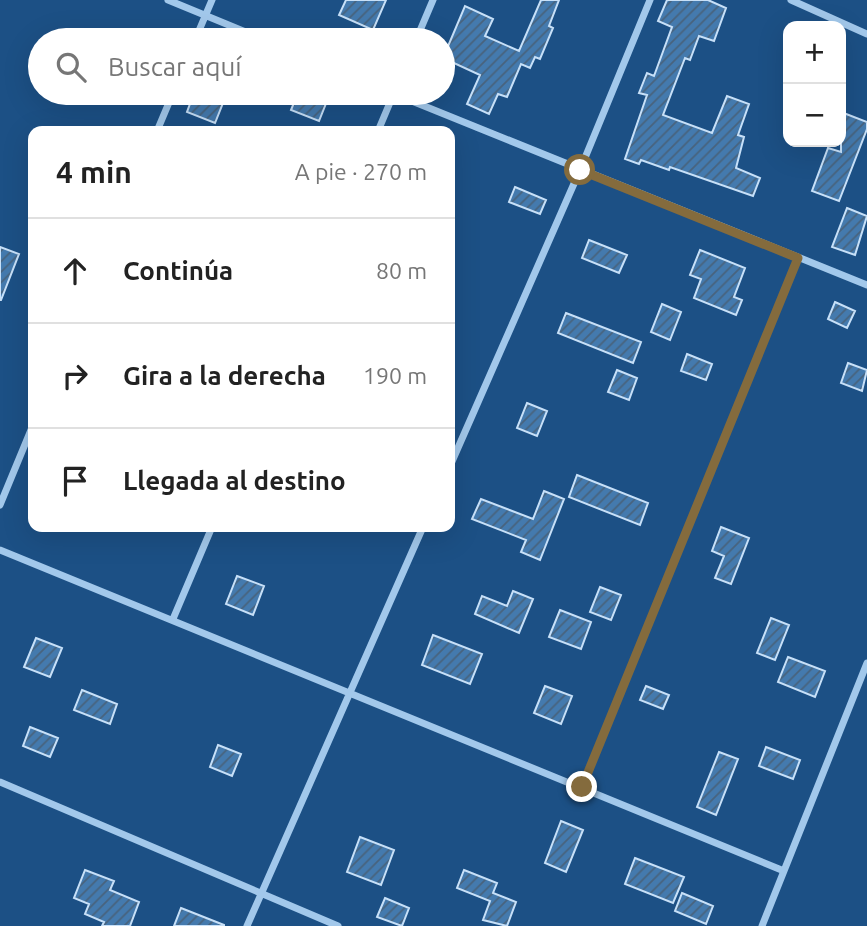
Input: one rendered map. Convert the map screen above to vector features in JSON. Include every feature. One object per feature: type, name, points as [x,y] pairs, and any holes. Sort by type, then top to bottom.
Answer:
[{"type":"street","points":[[167,0],[235,28]]},
{"type":"street","points":[[200,28],[212,0]]},
{"type":"street","points":[[421,28],[433,0]]},
{"type":"street","points":[[455,455],[580,170],[650,0]]},
{"type":"street","points":[[791,0],[867,34]]},
{"type":"street","points":[[159,126],[168,105]]},
{"type":"street","points":[[380,126],[388,105]]},
{"type":"street","points":[[422,105],[867,285]]},
{"type":"street","points":[[582,787],[798,258]]},
{"type":"street","points":[[0,505],[28,437]]},
{"type":"street","points":[[173,619],[210,532]]},
{"type":"street","points":[[247,926],[421,532]]},
{"type":"street","points":[[0,550],[351,691],[784,871]]},
{"type":"street","points":[[762,926],[867,663]]},
{"type":"street","points":[[0,782],[338,926]]},
{"type":"building","points":[[346,0],[386,0],[374,28],[339,15]]},
{"type":"building","points":[[541,0],[559,0],[549,26],[553,28],[540,59],[535,57],[530,68],[521,64],[507,97],[498,94],[489,114],[467,104],[480,75],[455,64],[455,30],[465,6],[493,19],[485,36],[519,51]]},
{"type":"building","points":[[667,0],[708,0],[726,8],[714,41],[699,36],[690,60],[685,58],[663,115],[712,133],[727,96],[749,104],[738,135],[744,137],[736,168],[760,178],[753,196],[670,167],[669,170],[641,160],[639,164],[625,159],[647,95],[639,93],[647,73],[654,76],[672,27],[658,21]]},
{"type":"building","points":[[190,105],[222,105],[215,123],[187,112]]},
{"type":"building","points":[[293,105],[325,105],[319,121],[291,110]]},
{"type":"building","points":[[846,114],[867,122],[867,129],[839,201],[812,191],[828,148],[841,152],[841,147],[846,147]]},
{"type":"building","points":[[515,187],[546,200],[540,214],[509,202]]},
{"type":"building","points":[[847,208],[867,216],[855,255],[832,247]]},
{"type":"building","points":[[589,240],[627,255],[619,273],[582,258]]},
{"type":"building","points":[[0,247],[19,254],[1,300],[0,300]]},
{"type":"building","points":[[700,250],[745,268],[734,297],[742,300],[736,315],[694,298],[701,279],[690,275]]},
{"type":"building","points":[[835,302],[855,311],[847,328],[828,319]]},
{"type":"building","points":[[662,304],[681,312],[670,340],[651,332]]},
{"type":"building","points":[[566,313],[641,342],[633,363],[558,333]]},
{"type":"building","points":[[687,354],[712,364],[706,380],[681,371]]},
{"type":"building","points":[[848,363],[867,370],[862,391],[841,383]]},
{"type":"building","points":[[617,370],[637,378],[629,400],[608,392]]},
{"type":"building","points":[[527,403],[547,411],[537,436],[517,428]]},
{"type":"building","points":[[577,475],[648,503],[640,525],[569,497]]},
{"type":"building","points":[[544,491],[564,499],[540,560],[521,552],[526,540],[472,519],[481,499],[533,519]]},
{"type":"building","points":[[721,527],[749,538],[731,584],[715,578],[724,556],[712,551]]},
{"type":"building","points":[[237,576],[264,586],[253,615],[226,604]]},
{"type":"building","points":[[600,587],[621,595],[611,620],[590,612]]},
{"type":"building","points":[[513,591],[533,599],[519,633],[475,614],[482,596],[507,606]]},
{"type":"building","points":[[560,610],[591,622],[581,649],[549,637]]},
{"type":"building","points":[[771,618],[789,625],[775,660],[757,653]]},
{"type":"building","points":[[433,635],[482,654],[470,684],[422,665]]},
{"type":"building","points":[[36,638],[62,648],[50,677],[24,667]]},
{"type":"building","points":[[788,657],[825,671],[815,697],[778,682]]},
{"type":"building","points":[[545,686],[572,696],[561,724],[534,713]]},
{"type":"building","points":[[646,686],[669,695],[663,709],[640,700]]},
{"type":"building","points":[[82,690],[117,704],[110,724],[74,710]]},
{"type":"building","points":[[30,727],[58,738],[50,757],[23,746]]},
{"type":"building","points":[[218,745],[241,754],[232,776],[210,767]]},
{"type":"building","points":[[766,747],[800,760],[793,779],[759,766]]},
{"type":"building","points":[[719,752],[738,759],[716,815],[697,807]]},
{"type":"building","points":[[561,821],[583,830],[566,872],[545,863]]},
{"type":"building","points":[[360,837],[394,850],[381,885],[347,872]]},
{"type":"building","points":[[635,858],[684,877],[673,903],[625,884]]},
{"type":"building","points":[[85,870],[114,881],[110,890],[139,902],[130,926],[102,926],[104,922],[85,914],[89,904],[74,898]]},
{"type":"building","points":[[464,870],[497,883],[493,893],[516,902],[507,926],[483,920],[490,901],[457,888]]},
{"type":"building","points":[[682,893],[713,906],[706,924],[675,911]]},
{"type":"building","points":[[385,898],[409,908],[402,926],[377,917]]},
{"type":"building","points":[[181,908],[224,925],[224,926],[174,926]]},
{"type":"route","points":[[580,170],[798,258],[582,787]]}]
